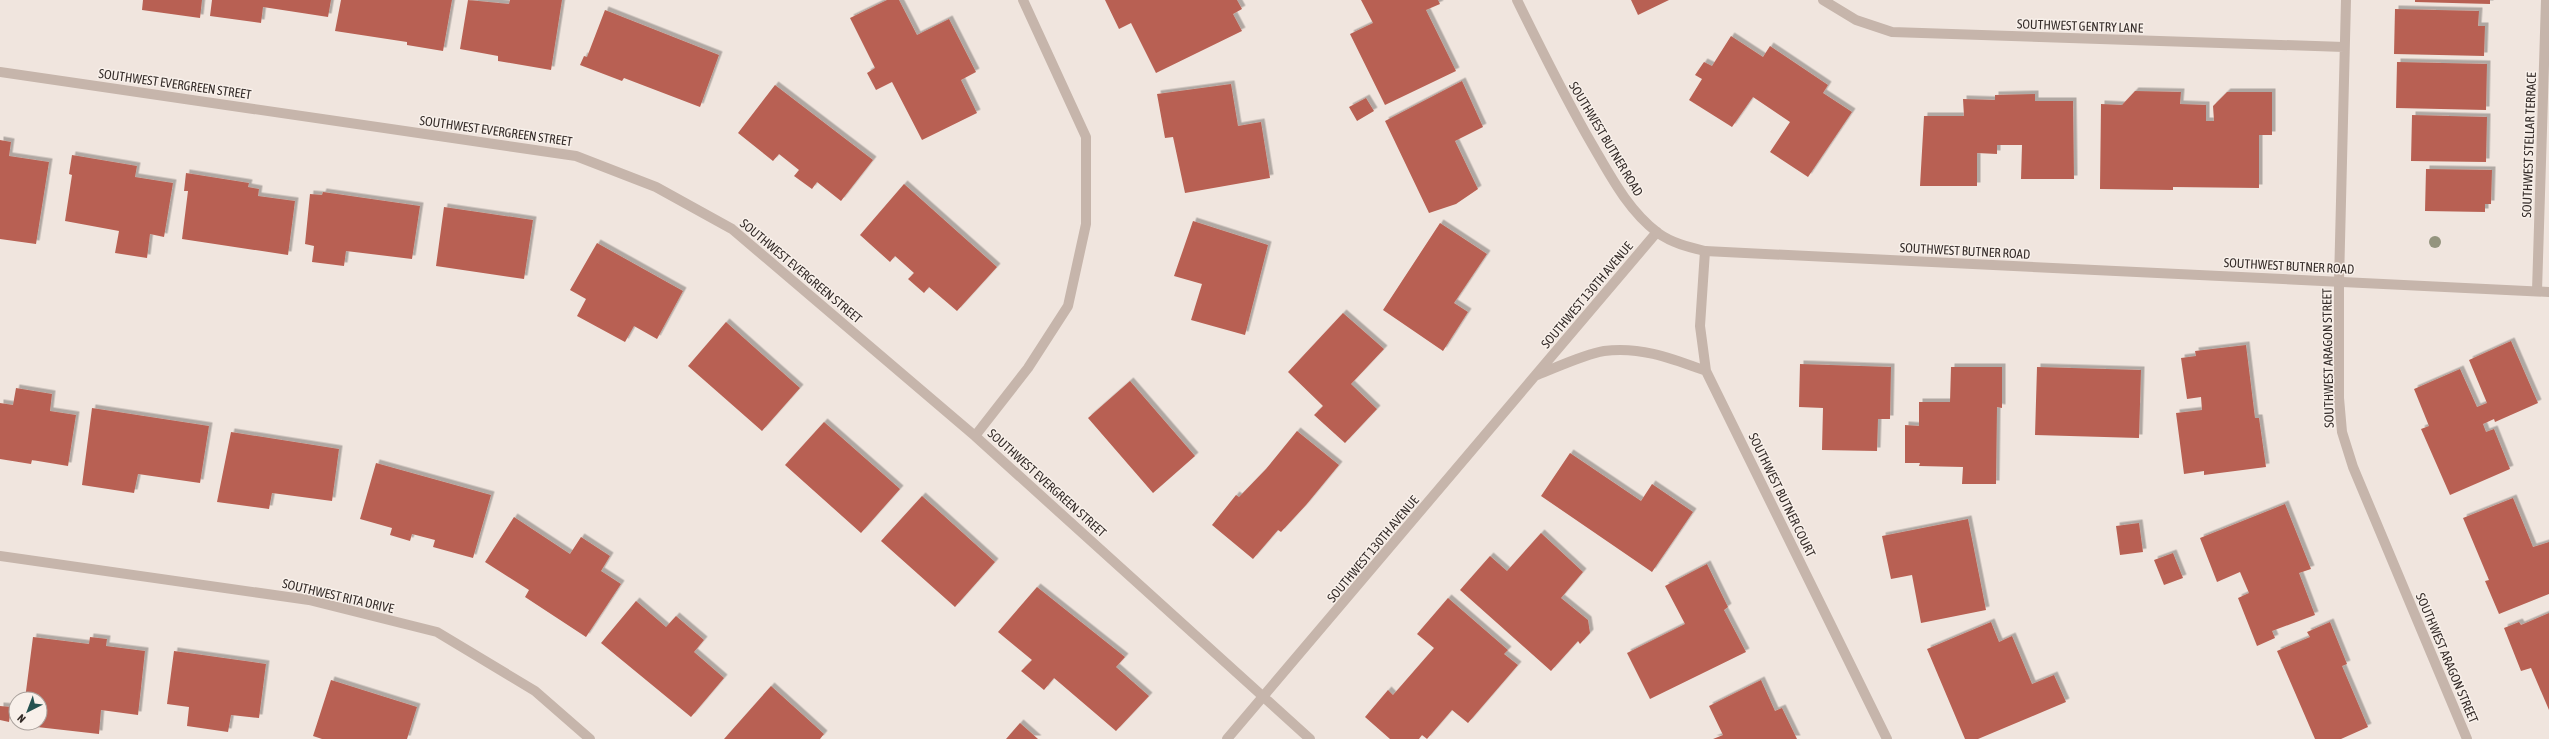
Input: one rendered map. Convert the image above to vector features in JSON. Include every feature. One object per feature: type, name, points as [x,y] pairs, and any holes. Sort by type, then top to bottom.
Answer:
[{"type":"street","points":[[975,436],[1028,368],[1068,306],[1086,224],[1086,137],[1023,0]]},
{"type":"street","name":"SOUTHWEST BUTNER ROAD","points":[[1517,0],[1567,102],[1616,187],[1642,218],[1657,232],[1676,243],[1705,251],[2549,292]]},
{"type":"street","name":"SOUTHWEST GENTRY LANE","points":[[1823,0],[1856,20],[1892,32],[2344,47]]},
{"type":"street","name":"SOUTHWEST ARAGON STREET","points":[[2346,0],[2339,282],[2339,398],[2342,432],[2353,466],[2466,739]]},
{"type":"street","name":"SOUTHWEST STELLAR TERRACE","points":[[2537,291],[2546,0]]},
{"type":"street","name":"SOUTHWEST EVERGREEN STREET","points":[[0,72],[576,156],[656,187],[732,229],[975,436],[1310,739]]},
{"type":"street","name":"SOUTHWEST 130TH AVENUE","points":[[1227,739],[1265,697],[1657,232]]},
{"type":"street","name":"SOUTHWEST BUTNER COURT","points":[[1705,251],[1700,326],[1706,371],[1887,739]]},
{"type":"street","name":"SOUTHWEST 130TH AVENUE","points":[[1537,375],[1603,352],[1628,350],[1662,355],[1706,371]]},
{"type":"street","name":"SOUTHWEST RITA DRIVE","points":[[0,556],[309,600],[438,632],[535,690],[590,739]]},
{"type":"building","points":[[143,0],[202,0],[200,18],[142,10]]},
{"type":"building","points":[[212,0],[331,0],[328,17],[263,7],[261,23],[210,16]]},
{"type":"building","points":[[341,0],[452,0],[443,51],[407,45],[407,42],[335,31]]},
{"type":"building","points":[[468,0],[509,4],[510,0],[562,0],[551,70],[498,61],[498,56],[460,49]]},
{"type":"building","points":[[887,0],[899,0],[917,35],[949,19],[976,72],[961,80],[977,113],[922,140],[892,82],[876,90],[867,73],[875,68],[850,18]]},
{"type":"building","points":[[1105,0],[1237,0],[1242,9],[1233,14],[1242,31],[1156,73],[1131,23],[1119,29]]},
{"type":"building","points":[[1361,0],[1438,0],[1440,4],[1426,10],[1456,71],[1385,105],[1350,34],[1373,23]]},
{"type":"building","points":[[1631,0],[1669,0],[1638,15]]},
{"type":"building","points":[[2415,0],[2490,0],[2490,4],[2415,2]]},
{"type":"building","points":[[2395,9],[2479,11],[2478,26],[2485,26],[2484,56],[2394,54]]},
{"type":"building","points":[[605,10],[719,55],[700,107],[624,78],[622,81],[580,65],[584,56],[587,57]]},
{"type":"building","points":[[1731,36],[1763,57],[1770,46],[1828,85],[1823,93],[1852,112],[1808,177],[1770,152],[1790,122],[1753,97],[1732,127],[1689,100],[1702,79],[1695,75],[1704,62],[1712,66]]},
{"type":"building","points":[[2397,62],[2487,64],[2486,110],[2396,108]]},
{"type":"building","points":[[1462,81],[1483,127],[1455,141],[1478,189],[1456,204],[1429,213],[1385,121]]},
{"type":"building","points":[[1231,84],[1238,126],[1261,122],[1270,178],[1185,193],[1173,137],[1165,138],[1157,94]]},
{"type":"building","points":[[775,85],[873,160],[841,201],[817,182],[812,189],[794,176],[799,170],[779,154],[773,161],[738,133]]},
{"type":"building","points":[[2135,91],[2181,92],[2180,104],[2206,105],[2206,121],[2214,121],[2213,106],[2227,92],[2272,92],[2272,135],[2259,135],[2259,188],[2173,187],[2173,190],[2100,189],[2101,104],[2122,105]]},
{"type":"building","points":[[2035,94],[2035,101],[2073,101],[2074,179],[2021,179],[2022,145],[1997,145],[1997,154],[1977,153],[1977,186],[1920,186],[1924,116],[1964,116],[1963,99],[1995,100],[1995,95]]},
{"type":"building","points":[[1366,98],[1374,111],[1357,121],[1349,107]]},
{"type":"building","points":[[2412,115],[2487,117],[2486,162],[2411,161]]},
{"type":"building","points":[[0,140],[11,142],[9,156],[49,162],[36,244],[0,239]]},
{"type":"building","points":[[72,155],[137,166],[135,177],[173,183],[164,237],[150,234],[147,258],[115,253],[119,231],[65,221],[72,175],[69,174]]},
{"type":"building","points":[[2426,169],[2492,170],[2491,204],[2485,204],[2485,212],[2425,211]]},
{"type":"building","points":[[186,173],[249,183],[248,187],[259,189],[258,196],[295,201],[288,255],[182,239],[188,191],[184,191]]},
{"type":"building","points":[[904,184],[997,267],[957,311],[929,287],[924,293],[908,279],[914,273],[895,256],[890,262],[860,235]]},
{"type":"building","points":[[323,192],[420,206],[412,259],[346,251],[344,266],[312,262],[314,246],[305,244],[310,194],[322,195]]},
{"type":"building","points":[[444,207],[533,220],[524,279],[436,266]]},
{"type":"building","points":[[1193,221],[1268,245],[1245,335],[1191,320],[1202,284],[1174,276]]},
{"type":"building","points":[[1440,223],[1487,254],[1454,303],[1468,312],[1443,351],[1383,310]]},
{"type":"building","points":[[597,243],[683,291],[657,339],[634,326],[625,342],[577,316],[586,299],[570,290]]},
{"type":"building","points":[[1343,313],[1384,349],[1351,384],[1377,409],[1345,443],[1314,415],[1323,406],[1288,372]]},
{"type":"building","points":[[726,322],[800,388],[762,431],[688,366]]},
{"type":"building","points":[[2511,341],[2538,403],[2495,422],[2494,419],[2483,424],[2486,432],[2494,429],[2510,469],[2450,495],[2421,429],[2429,426],[2414,389],[2460,369],[2477,407],[2487,403],[2469,360]]},
{"type":"building","points":[[2246,345],[2255,418],[2259,418],[2266,467],[2204,475],[2204,471],[2184,474],[2176,413],[2202,410],[2201,397],[2187,399],[2181,358],[2196,356],[2195,351]]},
{"type":"building","points":[[1800,364],[1891,367],[1890,419],[1878,419],[1877,451],[1822,450],[1823,408],[1799,407]]},
{"type":"building","points":[[1951,367],[2002,367],[2002,408],[1997,407],[1996,484],[1962,484],[1963,467],[1919,466],[1920,463],[1905,463],[1905,425],[1919,426],[1919,402],[1950,402]]},
{"type":"building","points":[[2037,367],[2141,370],[2139,438],[2035,435]]},
{"type":"building","points":[[1130,381],[1195,456],[1153,493],[1088,418]]},
{"type":"building","points":[[16,388],[52,394],[50,411],[76,415],[68,466],[32,460],[31,464],[0,459],[0,403],[13,405]]},
{"type":"building","points":[[92,408],[209,426],[200,483],[138,474],[134,493],[82,485]]},
{"type":"building","points":[[824,422],[900,489],[861,533],[785,465]]},
{"type":"building","points":[[1297,431],[1339,465],[1306,505],[1281,532],[1278,530],[1253,559],[1212,525],[1236,495],[1239,497],[1266,469]]},
{"type":"building","points":[[231,432],[339,449],[332,501],[272,493],[269,509],[217,502]]},
{"type":"building","points":[[1570,453],[1641,501],[1652,484],[1693,512],[1652,572],[1541,496]]},
{"type":"building","points":[[376,463],[491,495],[473,558],[433,547],[435,540],[412,534],[410,541],[390,535],[392,528],[360,519]]},
{"type":"building","points":[[922,496],[995,562],[955,607],[881,541]]},
{"type":"building","points":[[2513,498],[2533,547],[2549,542],[2549,594],[2499,614],[2485,581],[2489,580],[2463,518]]},
{"type":"building","points":[[2285,504],[2311,569],[2299,573],[2315,615],[2272,631],[2275,638],[2257,646],[2238,598],[2249,593],[2240,572],[2217,582],[2200,538]]},
{"type":"building","points":[[514,517],[570,554],[581,537],[610,556],[601,571],[621,584],[586,637],[525,597],[529,590],[485,562]]},
{"type":"building","points":[[1968,519],[1986,610],[1921,623],[1912,575],[1891,579],[1882,536]]},
{"type":"building","points":[[2139,523],[2143,552],[2120,555],[2116,526]]},
{"type":"building","points":[[1541,533],[1583,572],[1561,598],[1588,620],[1590,633],[1580,644],[1578,641],[1551,671],[1460,590],[1490,556],[1507,571]]},
{"type":"building","points":[[2173,553],[2183,578],[2164,585],[2154,560]]},
{"type":"building","points":[[1707,564],[1728,607],[1724,610],[1746,652],[1650,699],[1627,653],[1685,624],[1665,586]]},
{"type":"building","points":[[1037,587],[1125,657],[1116,667],[1149,696],[1116,731],[1054,678],[1044,690],[1021,671],[1032,660],[998,632]]},
{"type":"building","points":[[1448,598],[1508,650],[1504,654],[1518,665],[1468,723],[1452,710],[1427,739],[1422,735],[1419,739],[1390,739],[1365,717],[1388,690],[1393,695],[1434,648],[1417,634]]},
{"type":"building","points":[[636,601],[666,627],[676,616],[704,640],[694,652],[724,678],[691,717],[601,643]]},
{"type":"building","points":[[2549,613],[2549,710],[2531,668],[2521,671],[2504,628],[2519,622],[2521,625]]},
{"type":"building","points":[[1991,622],[1999,642],[2012,636],[2032,684],[2054,675],[2066,702],[1978,739],[1965,739],[1927,649]]},
{"type":"building","points":[[2330,622],[2347,664],[2342,666],[2368,727],[2341,739],[2315,739],[2277,651],[2310,637],[2307,632]]},
{"type":"building","points":[[33,637],[89,644],[90,637],[107,639],[106,646],[145,651],[138,715],[101,710],[99,734],[48,728],[48,691],[26,691]]},
{"type":"building","points":[[174,651],[266,664],[259,718],[231,715],[228,732],[187,726],[189,707],[167,704]]},
{"type":"building","points":[[331,680],[417,707],[407,739],[322,739],[313,736]]},
{"type":"building","points":[[1761,680],[1775,711],[1782,708],[1797,739],[1713,739],[1723,735],[1709,706]]},
{"type":"building","points":[[771,686],[824,734],[820,739],[724,739]]},
{"type":"building","points":[[0,706],[8,707],[8,722],[0,720]]},
{"type":"building","points":[[1020,723],[1038,739],[1006,739]]}]
